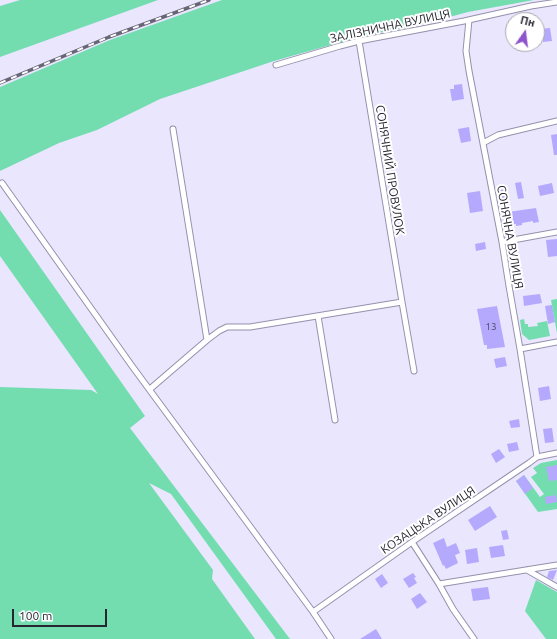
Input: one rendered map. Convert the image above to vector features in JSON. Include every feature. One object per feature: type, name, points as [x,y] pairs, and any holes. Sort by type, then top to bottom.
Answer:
[{"type":"street","name":"ЗАЛІЗНИЧНА ВУЛИЦЯ","points":[[276,66],[360,41],[557,2]]},
{"type":"street","name":"СОНЯЧНА ВУЛИЦЯ","points":[[469,20],[466,51],[469,71],[502,242],[537,457]]},
{"type":"street","name":"СОНЯЧНИЙ ПРОВУЛОК","points":[[360,41],[414,370]]},
{"type":"street","points":[[483,143],[498,135],[557,121]]},
{"type":"street","points":[[172,129],[207,340]]},
{"type":"street","points":[[2,183],[132,366],[313,612],[331,639]]},
{"type":"street","points":[[502,242],[557,232]]},
{"type":"street","points":[[150,389],[207,340],[227,327],[250,327],[402,302]]},
{"type":"street","points":[[318,316],[335,420]]},
{"type":"street","points":[[520,349],[557,342]]},
{"type":"street","name":"КОЗАЦЬКА ВУЛИЦЯ","points":[[313,612],[412,542],[537,457],[557,453]]},
{"type":"street","points":[[412,542],[440,584],[453,609],[474,639]]},
{"type":"street","points":[[440,584],[557,565]]},
{"type":"street","points":[[527,570],[557,587]]},
{"type":"green space","points":[[20,0],[158,0],[0,57],[0,6]]},
{"type":"green space","points":[[222,0],[534,0],[468,12],[431,22],[359,37],[274,61],[160,99],[97,130],[59,143],[0,171],[0,87],[110,40]]},
{"type":"green space","points":[[0,210],[145,416],[130,428],[290,639],[276,639],[171,494],[149,483],[213,570],[212,579],[255,639],[0,639],[0,387],[91,390],[98,394],[0,256]]},
{"type":"green space","points":[[557,299],[557,333],[551,300]]},
{"type":"green space","points":[[524,319],[525,324],[528,324],[528,327],[538,326],[537,323],[547,321],[550,336],[529,340],[522,334],[520,320]]},
{"type":"green space","points":[[557,460],[557,509],[538,512],[516,481],[524,475],[540,497],[544,494],[531,477],[537,473],[533,468],[541,463]]},
{"type":"green space","points":[[536,580],[557,592],[557,639],[546,639],[525,611]]},
{"type":"building","points":[[545,28],[550,28],[552,41],[545,42]]},
{"type":"building","points":[[462,84],[464,99],[452,101],[450,89],[454,89],[454,85]]},
{"type":"building","points":[[469,127],[471,141],[461,143],[458,129]]},
{"type":"building","points":[[557,134],[557,155],[554,155],[551,135]]},
{"type":"building","points":[[521,182],[524,198],[518,199],[515,183]]},
{"type":"building","points":[[552,183],[554,193],[540,196],[538,186]]},
{"type":"building","points":[[505,189],[507,201],[501,202],[500,190]]},
{"type":"building","points":[[480,191],[483,211],[470,213],[467,193]]},
{"type":"building","points":[[536,208],[539,222],[533,223],[533,221],[516,226],[516,224],[510,225],[508,212]]},
{"type":"building","points":[[557,239],[557,256],[548,257],[546,240]]},
{"type":"building","points":[[485,242],[486,249],[476,251],[475,244]]},
{"type":"building","points":[[540,294],[542,303],[524,306],[523,296]]},
{"type":"building","points":[[552,305],[555,322],[548,324],[545,306]]},
{"type":"building","points":[[497,306],[505,347],[487,349],[487,345],[484,345],[477,309]]},
{"type":"building","points":[[505,357],[507,366],[496,368],[494,359]]},
{"type":"building","points":[[549,386],[551,399],[540,401],[538,388]]},
{"type":"building","points":[[519,419],[520,427],[511,428],[509,421]]},
{"type":"building","points":[[552,428],[554,442],[545,443],[543,429]]},
{"type":"building","points":[[517,442],[519,450],[509,452],[507,444]]},
{"type":"building","points":[[499,449],[505,457],[496,463],[491,454]]},
{"type":"building","points":[[557,465],[557,480],[549,481],[546,467]]},
{"type":"building","points":[[524,475],[533,488],[525,494],[516,481]]},
{"type":"building","points":[[556,495],[557,502],[546,504],[545,497]]},
{"type":"building","points":[[490,506],[497,517],[475,531],[468,520]]},
{"type":"building","points":[[507,530],[509,539],[503,540],[501,531]]},
{"type":"building","points":[[444,538],[447,547],[456,543],[460,553],[455,555],[458,563],[446,569],[444,565],[443,566],[433,543]]},
{"type":"building","points":[[503,545],[505,556],[491,558],[489,547]]},
{"type":"building","points":[[477,548],[479,562],[467,564],[465,550]]},
{"type":"building","points":[[557,570],[553,580],[547,577],[549,571]]},
{"type":"building","points":[[413,573],[416,577],[414,578],[417,583],[409,588],[403,579]]},
{"type":"building","points":[[382,574],[388,583],[381,588],[375,579]]},
{"type":"building","points":[[488,587],[490,599],[473,601],[471,589]]},
{"type":"building","points":[[420,593],[427,602],[417,609],[411,599]]},
{"type":"building","points":[[376,629],[382,639],[360,639]]},
{"type":"railway","points":[[0,83],[109,37],[209,0]]}]
